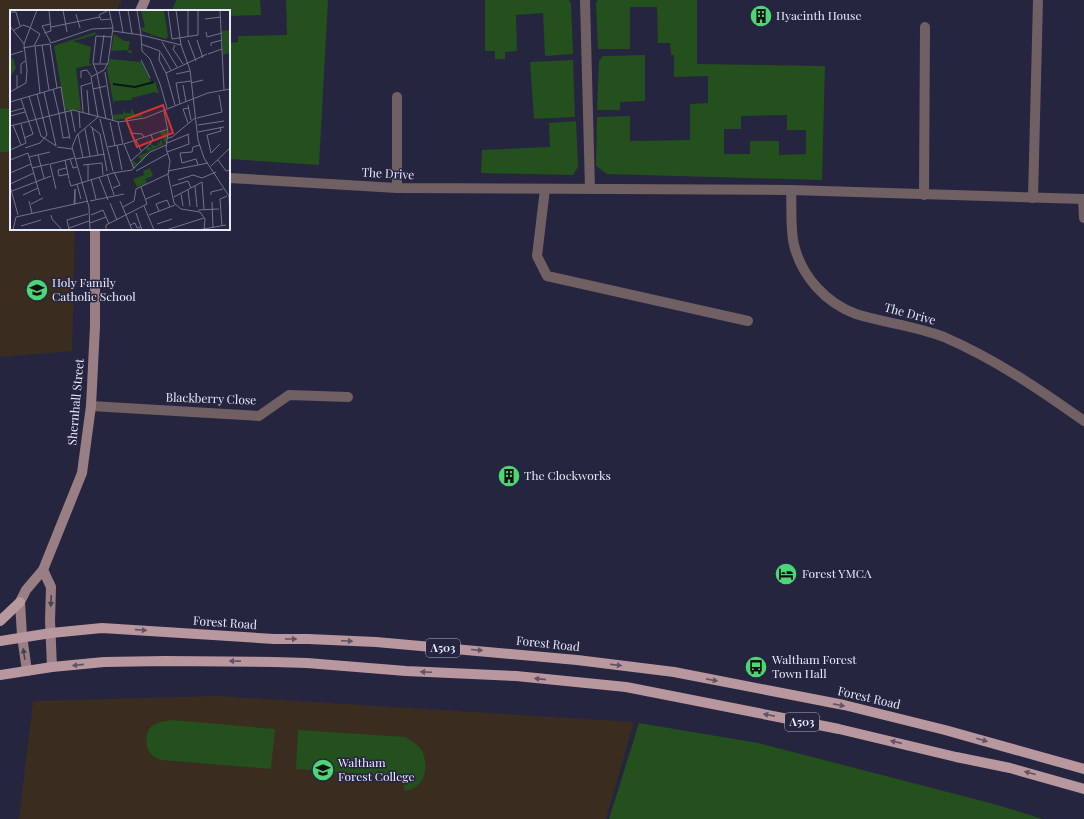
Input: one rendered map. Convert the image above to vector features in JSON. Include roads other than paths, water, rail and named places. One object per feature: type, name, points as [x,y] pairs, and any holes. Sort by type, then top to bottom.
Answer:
[{"type":"main road","points":[[0,621],[20,602]]},
{"type":"main road","name":"Forest Road","points":[[0,641],[51,632],[102,628],[274,639],[376,642],[521,654],[636,667],[674,672],[844,705],[945,730],[1084,768]]},
{"type":"main road","name":"A503","points":[[0,674],[104,662],[165,660],[307,663],[406,671],[516,676],[626,687],[839,729],[956,757],[1010,768],[1084,789]]},
{"type":"street","points":[[140,10],[145,0]]},
{"type":"street","points":[[585,0],[590,189]]},
{"type":"street","points":[[1033,198],[1038,0]]},
{"type":"street","points":[[924,195],[925,28]]},
{"type":"street","points":[[397,97],[397,188]]},
{"type":"street","name":"The Drive","points":[[230,178],[397,188],[791,190],[1083,199],[1084,218]]},
{"type":"street","points":[[545,189],[537,256],[547,276],[748,321]]},
{"type":"street","name":"The Drive","points":[[791,190],[794,245],[801,263],[811,281],[825,296],[838,306],[857,314],[933,333],[959,344],[1006,368],[1036,387],[1084,422]]},
{"type":"street","name":"Shernhall Street","points":[[20,602],[26,590],[44,570],[82,473],[91,406],[95,326],[95,230]]},
{"type":"street","name":"Blackberry Close","points":[[91,406],[259,416],[289,395],[348,397]]},
{"type":"street","points":[[44,570],[51,587],[50,621],[52,667]]},
{"type":"street","points":[[20,602],[22,636],[27,671]]},
{"type":"place","name":"Hyacinth House","points":[[761,16]]},
{"type":"place","name":"Holy Family Catholic School","points":[[37,290]]},
{"type":"place","name":"The Clockworks","points":[[509,476]]},
{"type":"place","name":"Forest YMCA","points":[[786,574]]},
{"type":"place","name":"Waltham Forest Town Hall","points":[[756,667]]},
{"type":"place","name":"Waltham Forest College","points":[[323,770]]}]
